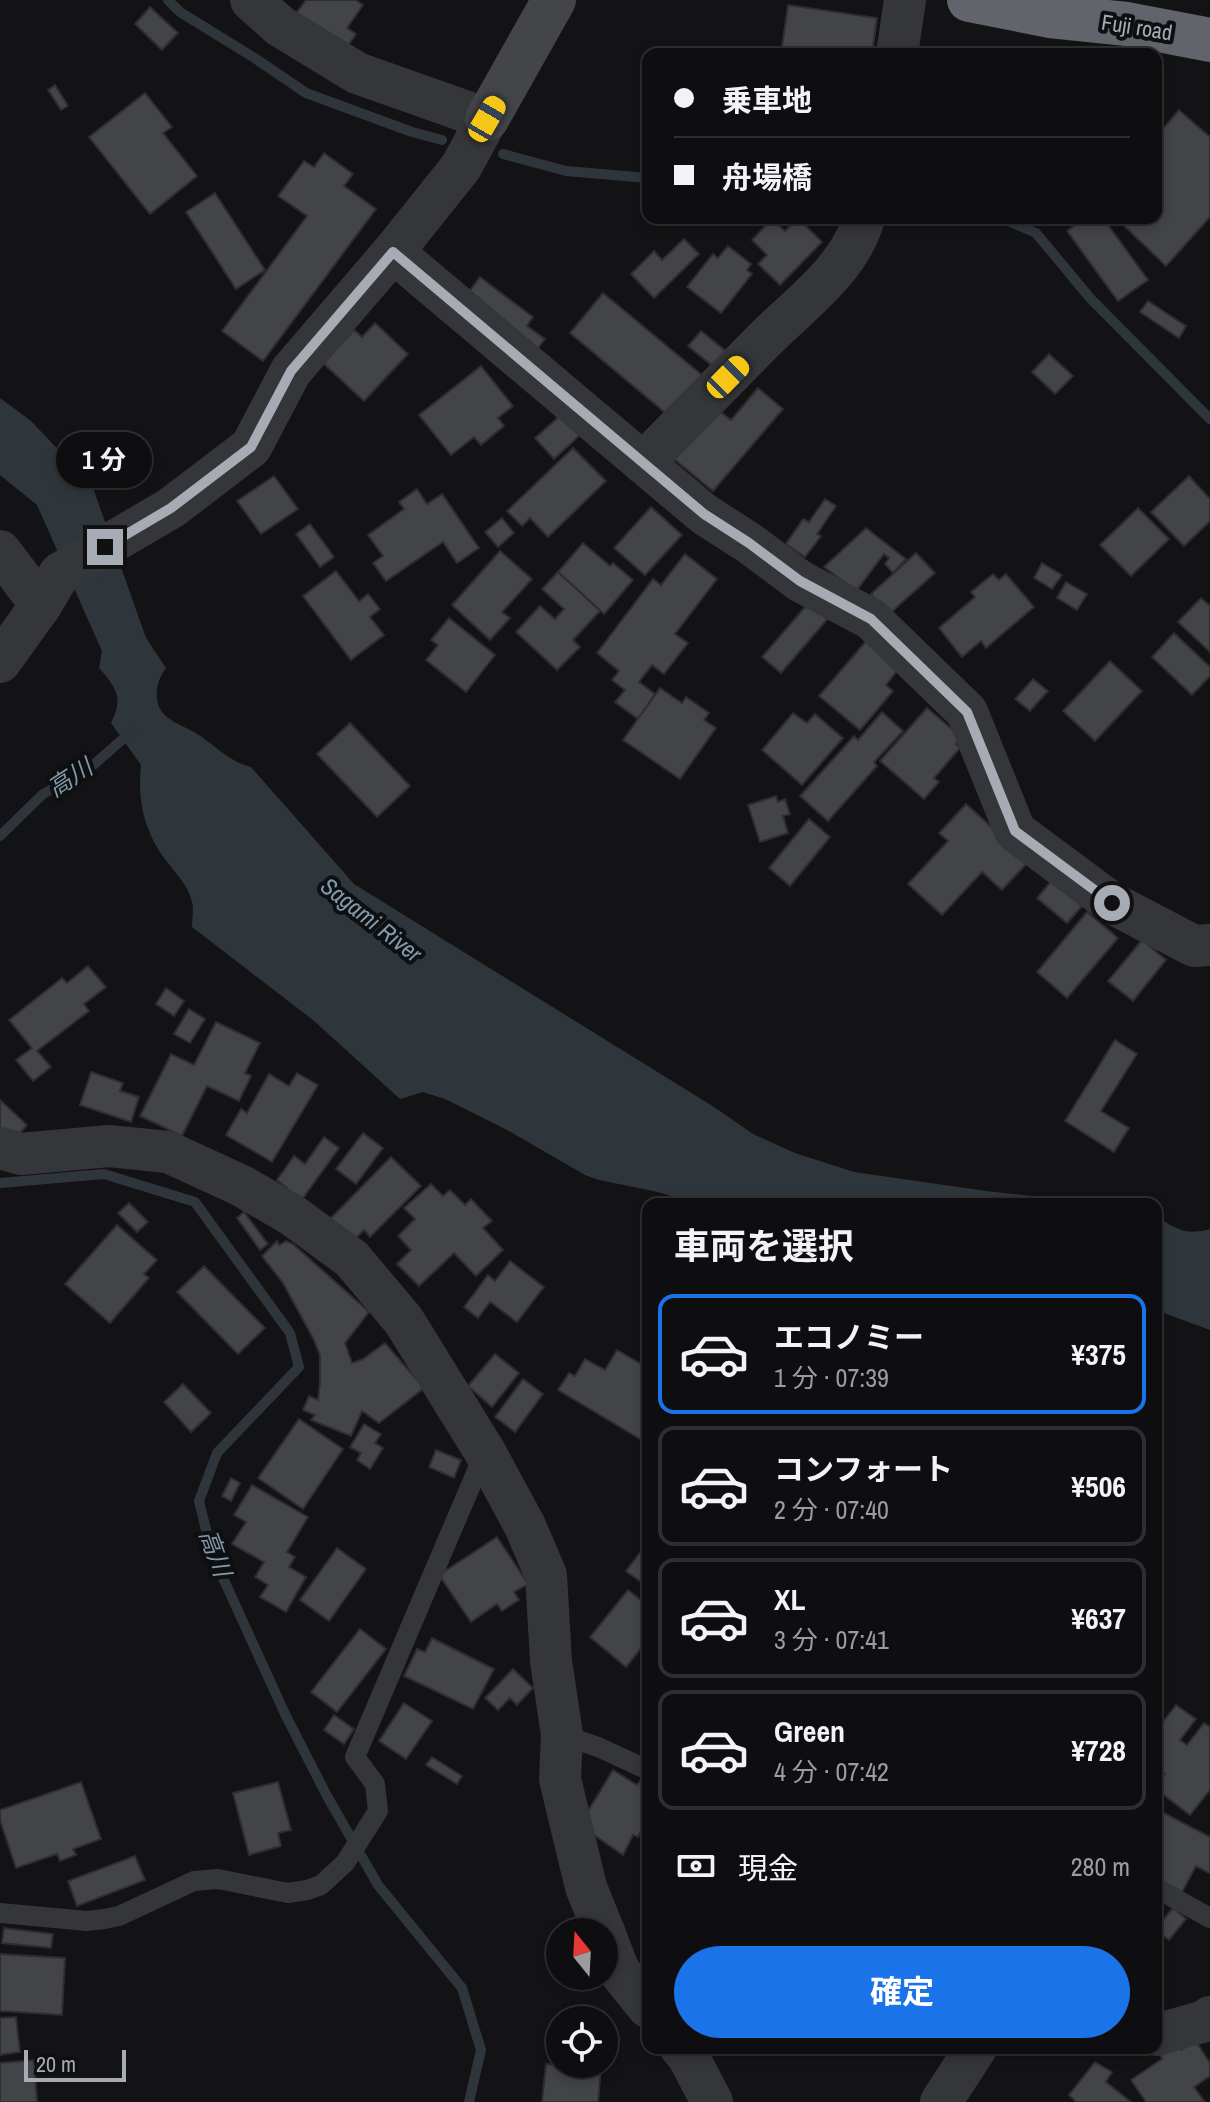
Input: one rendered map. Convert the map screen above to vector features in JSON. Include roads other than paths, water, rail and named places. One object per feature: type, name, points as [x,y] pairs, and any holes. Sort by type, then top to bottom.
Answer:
[{"type":"highway","name":"Fuji road","points":[[969,0],[1050,16],[1127,24],[1210,40]]},
{"type":"street","points":[[251,0],[280,26],[357,73],[487,119]]},
{"type":"street","points":[[0,626],[171,508],[251,447],[291,371],[461,167],[554,0]]},
{"type":"street","points":[[898,48],[905,0]]},
{"type":"street","points":[[643,463],[829,277],[852,248],[862,224]]},
{"type":"street","points":[[393,252],[704,514],[800,581],[871,619],[967,712],[1015,831],[1112,903],[1194,946],[1210,945]]},
{"type":"street","points":[[0,551],[51,589]]},
{"type":"street","points":[[0,662],[51,589]]},
{"type":"street","points":[[0,1148],[21,1154],[109,1146],[168,1152],[242,1186],[292,1215],[352,1259],[404,1321],[485,1452],[525,1526],[546,1575],[551,1661],[562,1735],[560,1779],[586,1887],[598,1918]]},
{"type":"street","points":[[618,1968],[642,2000]]},
{"type":"street","points":[[1162,2033],[1210,2017]]},
{"type":"street","points":[[686,2054],[712,2102]]},
{"type":"street","points":[[941,2102],[972,2054]]},
{"type":"lane","points":[[0,1913],[87,1921],[104,1919],[119,1916],[194,1881],[218,1879],[288,1893],[321,1885],[345,1863],[378,1811],[375,1784],[355,1757],[485,1452]]},
{"type":"lane","points":[[562,1735],[642,1767]]},
{"type":"lane","points":[[1162,1891],[1210,1918]]},
{"type":"water","name":"Sagami River","points":[[0,398],[31,421],[92,485],[146,638],[166,668],[157,688],[160,709],[171,720],[251,767],[354,884],[753,1134],[795,1153],[854,1172],[1050,1198],[678,1198],[585,1175],[509,1131],[445,1099],[423,1092],[400,1099],[313,1020],[192,927],[190,895],[158,849],[145,819],[140,787],[141,765],[111,723],[117,700],[114,687],[99,668],[102,651],[37,505],[0,475]]},
{"type":"water","points":[[1162,1219],[1182,1230],[1194,1232],[1210,1229],[1210,1330],[1162,1312]]},
{"type":"waterway","points":[[168,0],[180,12],[306,93],[442,140]]},
{"type":"waterway","points":[[503,154],[566,171],[642,177]]},
{"type":"waterway","points":[[1015,224],[1036,233],[1090,298],[1210,419]]},
{"type":"waterway","name":"高川","points":[[0,836],[43,794],[91,767],[132,731]]},
{"type":"waterway","name":"高川","points":[[0,1183],[104,1174],[195,1202],[290,1333],[299,1367],[217,1453],[199,1501],[212,1554],[286,1716],[327,1796],[378,1885],[462,1988],[481,2050],[469,2102]]}]
